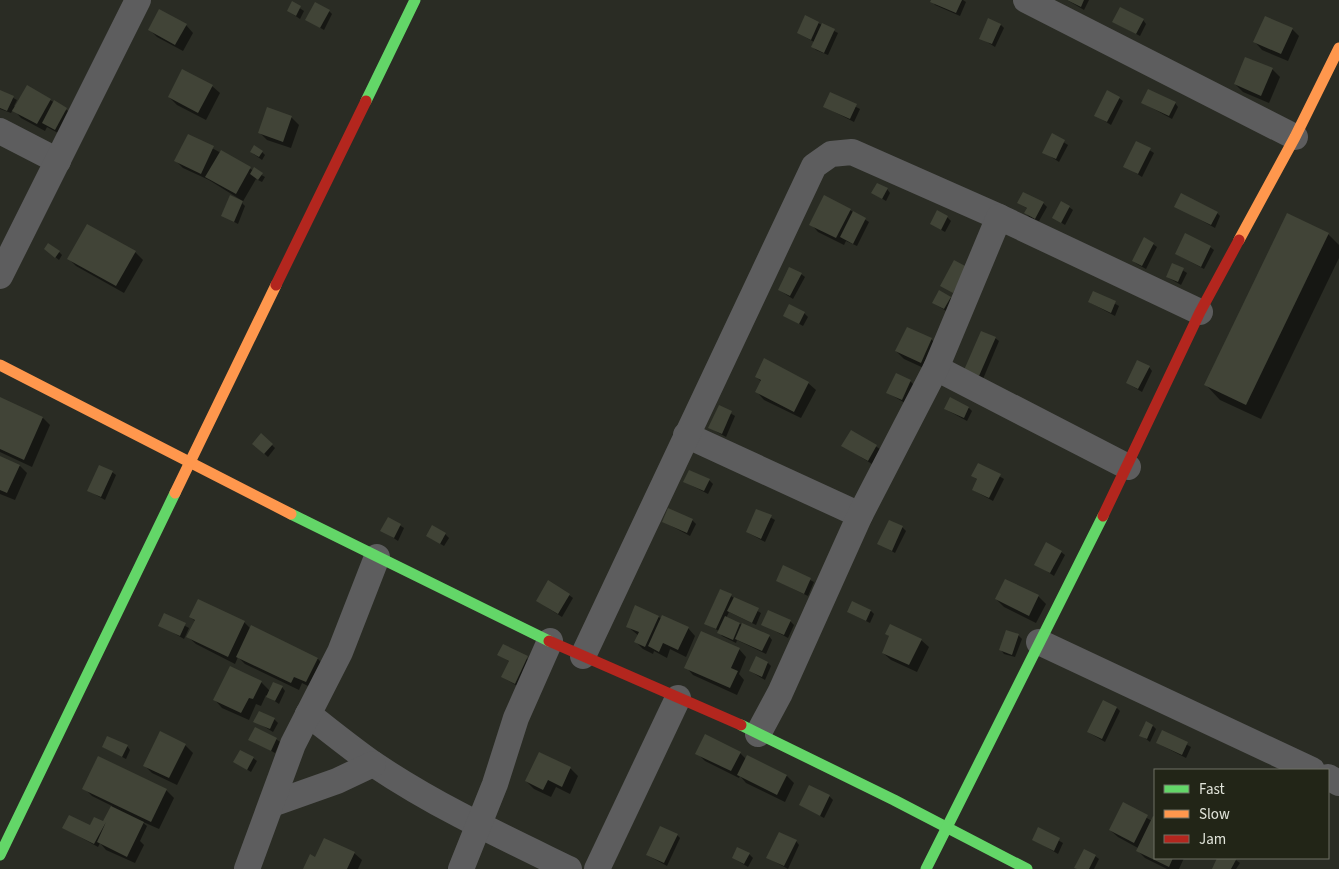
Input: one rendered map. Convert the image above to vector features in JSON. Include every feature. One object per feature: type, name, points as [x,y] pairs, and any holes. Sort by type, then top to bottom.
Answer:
[{"type":"street","points":[[0,276],[138,0]]},
{"type":"street","points":[[0,855],[188,463],[415,0]]},
{"type":"street","points":[[1026,0],[1295,137]]},
{"type":"street","points":[[926,869],[1128,467],[1200,312],[1295,137],[1339,48]]},
{"type":"street","points":[[0,131],[58,161]]},
{"type":"street","points":[[583,656],[814,166],[831,154],[852,152],[999,217],[1200,312]]},
{"type":"street","points":[[758,734],[780,693],[794,658],[860,516],[936,368],[999,217]]},
{"type":"street","points":[[0,365],[188,463],[377,557],[550,641],[758,734],[946,826],[1027,869]]},
{"type":"street","points":[[936,368],[1128,467]]},
{"type":"street","points":[[686,435],[860,516]]},
{"type":"street","points":[[247,869],[293,744],[340,652],[377,557]]},
{"type":"street","points":[[461,869],[479,825],[516,718],[550,641]]},
{"type":"street","points":[[1039,642],[1310,769]]},
{"type":"street","points":[[597,869],[678,698]]},
{"type":"street","points":[[308,714],[373,764],[479,825],[569,869]]},
{"type":"street","points":[[272,804],[336,781],[373,764]]},
{"type":"building","points":[[931,0],[962,0],[956,13],[930,2]]},
{"type":"building","points":[[1067,0],[1084,0],[1081,7]]},
{"type":"building","points":[[292,1],[301,6],[296,16],[287,11]]},
{"type":"building","points":[[315,2],[330,10],[320,28],[305,20]]},
{"type":"building","points":[[1120,7],[1144,19],[1136,34],[1112,22]]},
{"type":"building","points":[[159,9],[187,24],[175,45],[148,30]]},
{"type":"building","points":[[805,15],[819,22],[811,40],[797,33]]},
{"type":"building","points":[[1265,16],[1293,28],[1281,54],[1253,42]]},
{"type":"building","points":[[988,18],[1001,24],[992,44],[979,39]]},
{"type":"building","points":[[822,23],[835,29],[824,53],[811,47]]},
{"type":"building","points":[[1245,57],[1273,68],[1261,96],[1234,84]]},
{"type":"building","points":[[182,69],[213,85],[198,113],[168,97]]},
{"type":"building","points":[[27,85],[51,99],[37,124],[12,111]]},
{"type":"building","points":[[1148,89],[1176,102],[1169,116],[1141,103]]},
{"type":"building","points":[[0,90],[14,96],[7,111],[0,108]]},
{"type":"building","points":[[1107,90],[1120,97],[1107,122],[1094,116]]},
{"type":"building","points":[[830,92],[857,104],[850,119],[823,107]]},
{"type":"building","points":[[54,100],[67,108],[55,130],[42,123]]},
{"type":"building","points":[[267,107],[292,116],[283,142],[258,133]]},
{"type":"building","points":[[1052,133],[1065,140],[1056,159],[1042,153]]},
{"type":"building","points":[[188,134],[214,146],[201,174],[174,161]]},
{"type":"building","points":[[1136,141],[1151,148],[1138,174],[1123,167]]},
{"type":"building","points":[[254,145],[263,151],[259,157],[250,152]]},
{"type":"building","points":[[221,150],[251,167],[236,194],[205,177]]},
{"type":"building","points":[[254,167],[263,173],[258,180],[250,174]]},
{"type":"building","points":[[877,183],[888,188],[882,199],[871,193]]},
{"type":"building","points":[[1023,192],[1044,202],[1035,219],[1024,213],[1027,208],[1017,203]]},
{"type":"building","points":[[1181,193],[1218,212],[1211,225],[1174,207]]},
{"type":"building","points":[[230,195],[243,201],[234,222],[221,216]]},
{"type":"building","points":[[824,195],[851,209],[836,238],[809,225]]},
{"type":"building","points":[[1061,201],[1070,206],[1061,223],[1052,218]]},
{"type":"building","points":[[937,210],[948,216],[941,230],[930,224]]},
{"type":"building","points":[[853,211],[866,218],[853,244],[840,237]]},
{"type":"building","points":[[1287,213],[1329,233],[1246,405],[1204,385]]},
{"type":"building","points":[[87,224],[136,251],[116,286],[67,259]]},
{"type":"building","points":[[1185,233],[1211,246],[1201,267],[1175,254]]},
{"type":"building","points":[[1144,237],[1154,243],[1142,266],[1132,261]]},
{"type":"building","points":[[48,243],[60,251],[55,258],[44,249]]},
{"type":"building","points":[[954,260],[967,267],[953,293],[940,286]]},
{"type":"building","points":[[1172,263],[1184,268],[1178,282],[1166,277]]},
{"type":"building","points":[[789,267],[802,273],[790,296],[778,290]]},
{"type":"building","points":[[939,290],[951,297],[944,309],[932,303]]},
{"type":"building","points":[[1093,291],[1116,301],[1111,313],[1088,302]]},
{"type":"building","points":[[789,304],[805,312],[799,324],[783,316]]},
{"type":"building","points":[[907,327],[932,338],[921,363],[895,351]]},
{"type":"building","points":[[981,331],[996,337],[979,376],[964,370]]},
{"type":"building","points":[[764,358],[809,382],[794,412],[755,392],[761,380],[755,377]]},
{"type":"building","points":[[1137,360],[1150,366],[1138,389],[1126,383]]},
{"type":"building","points":[[896,373],[911,380],[902,400],[886,393]]},
{"type":"building","points":[[0,397],[43,417],[24,460],[0,449]]},
{"type":"building","points":[[950,397],[969,407],[964,418],[944,409]]},
{"type":"building","points":[[719,405],[732,411],[722,434],[708,428]]},
{"type":"building","points":[[851,430],[877,445],[868,461],[841,446]]},
{"type":"building","points":[[261,433],[273,444],[264,454],[252,444]]},
{"type":"building","points":[[0,456],[20,465],[7,493],[0,490]]},
{"type":"building","points":[[978,463],[1001,474],[989,498],[972,490],[977,479],[971,476]]},
{"type":"building","points":[[99,465],[113,471],[101,497],[87,491]]},
{"type":"building","points":[[689,470],[710,479],[704,491],[683,482]]},
{"type":"building","points":[[668,508],[693,519],[687,533],[662,522]]},
{"type":"building","points":[[756,509],[772,515],[761,539],[746,532]]},
{"type":"building","points":[[388,517],[401,524],[394,538],[380,531]]},
{"type":"building","points":[[889,520],[903,526],[892,551],[877,544]]},
{"type":"building","points":[[432,525],[446,533],[440,544],[426,536]]},
{"type":"building","points":[[1046,542],[1062,551],[1050,573],[1034,565]]},
{"type":"building","points":[[783,565],[811,578],[804,594],[776,581]]},
{"type":"building","points":[[1005,579],[1039,595],[1029,616],[995,599]]},
{"type":"building","points":[[548,580],[570,594],[558,614],[536,601]]},
{"type":"building","points":[[720,589],[732,594],[716,629],[704,624]]},
{"type":"building","points":[[734,597],[759,608],[752,623],[727,611]]},
{"type":"building","points":[[198,599],[245,621],[228,657],[186,637],[195,620],[189,617]]},
{"type":"building","points":[[852,601],[871,610],[866,621],[847,612]]},
{"type":"building","points":[[635,605],[659,616],[645,647],[634,642],[639,632],[626,627]]},
{"type":"building","points":[[768,610],[791,620],[784,635],[761,625]]},
{"type":"building","points":[[164,613],[186,623],[180,636],[158,626]]},
{"type":"building","points":[[662,615],[689,627],[678,650],[663,643],[659,652],[648,646]]},
{"type":"building","points":[[725,616],[740,623],[733,640],[717,633]]},
{"type":"building","points":[[742,623],[770,635],[762,651],[735,639]]},
{"type":"building","points":[[890,624],[922,639],[909,665],[882,653],[889,636],[885,634]]},
{"type":"building","points":[[251,625],[318,658],[306,682],[294,677],[291,683],[236,657]]},
{"type":"building","points":[[1006,630],[1019,634],[1012,655],[999,650]]},
{"type":"building","points":[[701,631],[740,648],[731,668],[738,671],[730,688],[684,668]]},
{"type":"building","points":[[503,644],[528,656],[515,684],[501,677],[509,661],[497,655]]},
{"type":"building","points":[[756,656],[768,662],[762,677],[749,671]]},
{"type":"building","points":[[230,666],[262,681],[253,699],[249,698],[241,713],[213,700]]},
{"type":"building","points":[[273,682],[283,686],[275,701],[266,697]]},
{"type":"building","points":[[1103,700],[1117,707],[1102,739],[1087,732]]},
{"type":"building","points":[[259,711],[275,718],[270,729],[253,722]]},
{"type":"building","points":[[1146,721],[1153,725],[1147,739],[1139,736]]},
{"type":"building","points":[[255,727],[277,738],[271,751],[248,740]]},
{"type":"building","points":[[1162,730],[1188,742],[1182,755],[1156,743]]},
{"type":"building","points":[[160,731],[186,744],[169,778],[143,766]]},
{"type":"building","points":[[705,734],[741,752],[731,771],[695,754]]},
{"type":"building","points":[[107,736],[128,745],[122,757],[102,747]]},
{"type":"building","points":[[240,750],[254,757],[247,770],[233,762]]},
{"type":"building","points":[[539,752],[571,767],[562,787],[548,780],[543,790],[525,781]]},
{"type":"building","points":[[747,755],[787,775],[777,795],[737,775]]},
{"type":"building","points":[[98,756],[167,789],[151,822],[82,789]]},
{"type":"building","points":[[809,785],[830,795],[820,816],[799,805]]},
{"type":"building","points":[[1123,802],[1148,815],[1134,843],[1109,830]]},
{"type":"building","points":[[111,806],[144,822],[127,857],[97,842],[106,822],[94,844],[62,828],[69,815],[90,825],[94,817],[103,821]]},
{"type":"building","points":[[1154,816],[1154,859],[1173,859],[1169,867],[1136,851]]},
{"type":"building","points":[[660,826],[678,834],[664,863],[646,855]]},
{"type":"building","points":[[1038,827],[1060,838],[1054,851],[1032,840]]},
{"type":"building","points":[[779,832],[797,840],[784,866],[766,858]]},
{"type":"building","points":[[324,838],[355,852],[347,869],[303,869],[310,854],[315,857]]},
{"type":"building","points":[[737,847],[750,853],[744,864],[732,858]]},
{"type":"building","points":[[1084,849],[1096,855],[1089,869],[1074,868]]},
{"type":"building","points":[[1217,859],[1236,859],[1231,869],[1212,869]]},
{"type":"traffic: fast","points":[[366,101],[415,0]]},
{"type":"traffic: fast","points":[[0,855],[175,493]]},
{"type":"traffic: fast","points":[[291,514],[549,641]]},
{"type":"traffic: fast","points":[[926,869],[1103,516]]},
{"type":"traffic: fast","points":[[741,725],[894,800],[1027,869]]},
{"type":"traffic: slow","points":[[1239,240],[1295,137],[1339,48]]},
{"type":"traffic: slow","points":[[175,493],[276,285]]},
{"type":"traffic: slow","points":[[0,365],[291,514]]},
{"type":"traffic: jam","points":[[276,285],[366,101]]},
{"type":"traffic: jam","points":[[1103,516],[1200,312],[1239,240]]},
{"type":"traffic: jam","points":[[549,641],[741,725]]}]
